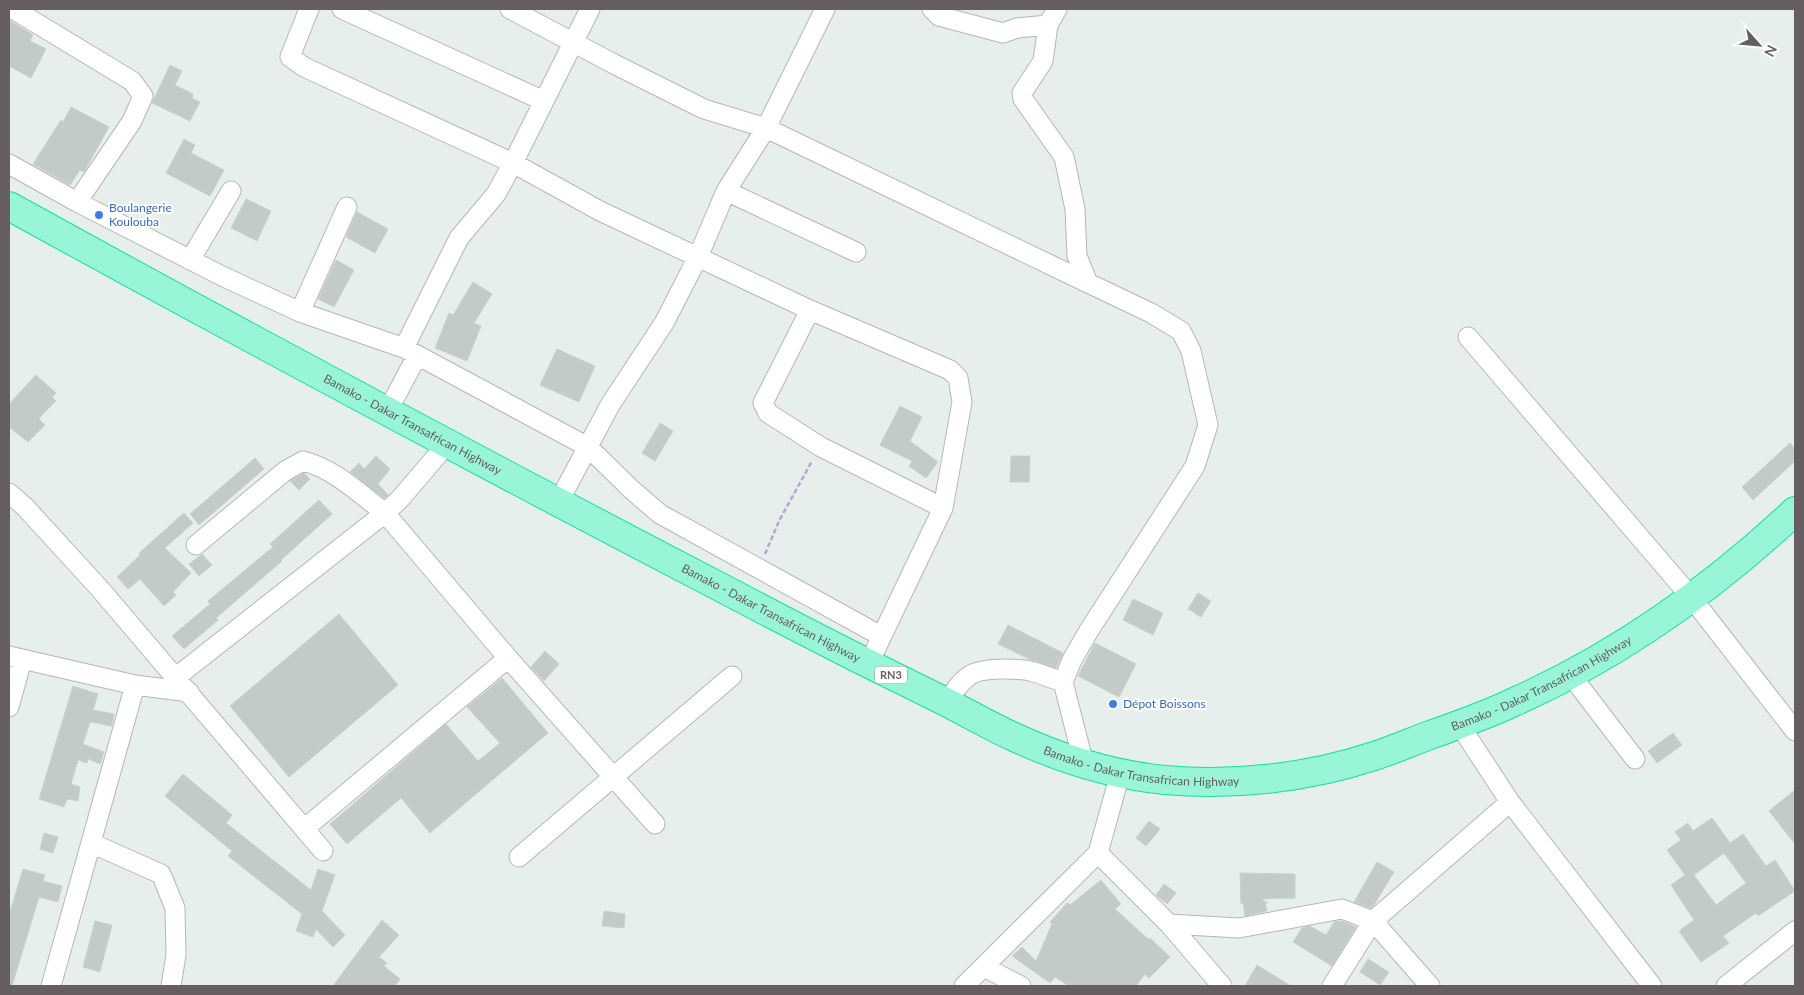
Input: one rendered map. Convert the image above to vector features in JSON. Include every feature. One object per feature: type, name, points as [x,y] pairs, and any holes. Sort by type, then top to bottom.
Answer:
[{"type":"highway","name":"Bamako - Dakar Transafrican Highway","points":[[9,206],[387,412],[868,665],[1047,752],[1120,774],[1167,780],[1210,782],[1283,777],[1335,767],[1371,757],[1514,703],[1570,674],[1656,623],[1718,578],[1760,544],[1795,511]]},
{"type":"street","points":[[13,9],[132,81],[144,96],[132,121],[77,202]]},
{"type":"street","points":[[309,9],[290,57],[304,67],[513,164],[600,211],[810,310],[950,370],[958,378],[962,402],[943,508],[868,665]]},
{"type":"street","points":[[342,9],[544,102]]},
{"type":"street","points":[[510,9],[704,109],[766,128],[1151,313],[1181,331],[1191,351],[1208,425],[1195,466],[1088,632],[1072,660],[1063,682],[1084,764]]},
{"type":"street","points":[[387,412],[458,238],[496,194],[513,164],[590,9]]},
{"type":"street","points":[[932,9],[939,16],[1003,33],[1017,28],[1048,26]]},
{"type":"street","points":[[1057,9],[1048,26],[1043,61],[1022,93],[1023,99],[1064,157],[1074,209],[1077,256],[1088,283]]},
{"type":"street","points":[[558,502],[610,405],[664,323],[698,257],[726,191],[766,128],[822,10]]},
{"type":"street","points":[[9,164],[77,202],[190,260],[300,312],[410,352],[588,447],[632,490],[660,514],[881,636]]},
{"type":"street","points":[[190,260],[231,191]]},
{"type":"street","points":[[726,191],[856,252]]},
{"type":"street","points":[[300,312],[347,207]]},
{"type":"street","points":[[810,310],[763,403],[768,413],[821,447],[943,508]]},
{"type":"street","points":[[1468,337],[1691,597],[1795,731]]},
{"type":"street","points":[[175,678],[385,513],[400,499],[447,444]]},
{"type":"street","points":[[196,545],[285,471],[303,461],[316,464],[385,513],[508,658],[655,824]]},
{"type":"street","points":[[9,493],[100,589],[323,851]]},
{"type":"street","points":[[9,706],[16,658],[135,685],[189,692]]},
{"type":"street","points":[[304,829],[508,658]]},
{"type":"street","points":[[947,703],[958,686],[971,674],[984,671],[1011,670],[1032,672],[1063,682]]},
{"type":"street","points":[[1570,674],[1635,759]]},
{"type":"street","points":[[519,857],[732,676]]},
{"type":"street","points":[[51,986],[135,685]]},
{"type":"street","points":[[1459,724],[1510,802],[1652,986]]},
{"type":"street","points":[[964,986],[1098,853],[1120,774]]},
{"type":"street","points":[[1332,986],[1373,921],[1510,802]]},
{"type":"street","points":[[91,843],[161,874],[175,908],[176,955],[171,986]]},
{"type":"street","points":[[1098,853],[1169,924],[1222,986]]},
{"type":"street","points":[[1169,924],[1240,928],[1342,909],[1373,921],[1423,983]]},
{"type":"street","points":[[1726,986],[1795,931]]},
{"type":"street","points":[[984,967],[1021,986]]},
{"type":"path","points":[[759,569],[800,480],[821,447]]},
{"type":"building","points":[[9,20],[33,35],[30,41],[46,49],[31,78],[9,66]]},
{"type":"building","points":[[170,65],[182,71],[175,85],[193,94],[192,98],[200,102],[190,121],[152,103]]},
{"type":"building","points":[[71,107],[109,127],[84,172],[80,170],[70,185],[33,164],[61,120],[63,122]]},
{"type":"building","points":[[184,139],[195,145],[191,153],[224,170],[210,196],[166,173]]},
{"type":"building","points":[[246,199],[271,211],[257,241],[231,228]]},
{"type":"building","points":[[357,212],[388,229],[375,253],[346,237]]},
{"type":"building","points":[[336,260],[354,270],[334,307],[318,299]]},
{"type":"building","points":[[473,282],[492,294],[474,323],[481,326],[467,361],[435,348],[449,313],[453,315]]},
{"type":"building","points":[[557,349],[595,366],[579,402],[540,385]]},
{"type":"building","points":[[36,375],[56,393],[52,397],[56,401],[39,419],[45,425],[28,442],[9,427],[9,404]]},
{"type":"building","points":[[900,406],[922,417],[910,441],[938,462],[926,478],[909,466],[912,461],[880,445]]},
{"type":"building","points":[[660,423],[673,431],[655,461],[642,453]]},
{"type":"building","points":[[1790,443],[1795,449],[1795,461],[1753,500],[1742,487]]},
{"type":"building","points":[[376,456],[390,469],[378,484],[388,495],[384,498],[350,472],[359,463],[364,469]]},
{"type":"building","points":[[1011,456],[1030,456],[1029,482],[1010,482]]},
{"type":"building","points":[[255,458],[264,469],[199,525],[190,514]]},
{"type":"building","points":[[304,473],[310,479],[299,490],[290,481]]},
{"type":"building","points":[[319,500],[332,514],[184,649],[172,636],[210,604],[208,601],[273,547],[270,544]]},
{"type":"building","points":[[184,513],[193,523],[165,548],[191,573],[173,592],[176,595],[164,606],[140,579],[128,589],[117,577],[140,555],[139,553]]},
{"type":"building","points":[[202,554],[212,565],[199,576],[189,564]]},
{"type":"building","points":[[1198,593],[1211,601],[1201,617],[1188,609]]},
{"type":"building","points":[[1133,599],[1163,613],[1153,635],[1123,620]]},
{"type":"building","points":[[339,614],[398,685],[289,777],[230,706]]},
{"type":"building","points":[[1008,625],[1063,653],[1056,668],[1029,659],[998,644]]},
{"type":"building","points":[[1095,643],[1136,664],[1119,697],[1078,676]]},
{"type":"building","points":[[545,651],[559,664],[544,681],[531,667]]},
{"type":"building","points":[[502,678],[548,733],[430,833],[401,798],[347,844],[330,824],[446,724],[478,761],[500,743],[467,707]]},
{"type":"building","points":[[73,686],[98,694],[93,710],[114,714],[112,726],[90,722],[83,744],[104,752],[100,764],[88,759],[87,763],[78,760],[71,784],[80,787],[78,801],[67,799],[64,807],[39,799]]},
{"type":"building","points":[[1673,733],[1682,745],[1657,763],[1648,751]]},
{"type":"building","points":[[183,774],[232,815],[226,823],[311,890],[318,869],[335,875],[322,911],[345,935],[333,947],[316,929],[313,937],[296,931],[302,914],[228,856],[232,851],[165,796]]},
{"type":"building","points":[[1795,790],[1795,844],[1769,811]]},
{"type":"building","points":[[1712,818],[1730,843],[1743,834],[1766,866],[1775,860],[1795,891],[1758,916],[1756,913],[1723,936],[1729,943],[1701,962],[1679,931],[1694,920],[1671,885],[1685,875],[1667,850],[1681,840],[1675,832],[1688,823],[1693,831]],"holes":[[[1724,853],[1746,883],[1716,905],[1694,875]]]},
{"type":"building","points":[[1149,821],[1160,829],[1146,846],[1136,838]]},
{"type":"building","points":[[44,833],[58,837],[53,853],[40,849]]},
{"type":"building","points":[[1377,862],[1394,872],[1371,908],[1354,902]]},
{"type":"building","points":[[23,869],[45,875],[43,881],[62,886],[58,902],[39,897],[12,986],[9,986],[9,915]]},
{"type":"building","points":[[1240,873],[1295,874],[1295,898],[1261,899],[1268,903],[1265,903],[1267,911],[1245,916],[1243,903],[1241,904]]},
{"type":"building","points":[[1101,880],[1121,904],[1115,909],[1170,957],[1149,978],[1145,974],[1136,986],[1069,986],[1055,977],[1050,983],[1012,956],[1022,947],[1036,961],[1052,924],[1050,922],[1067,903],[1070,905]]},
{"type":"building","points":[[1164,884],[1176,893],[1167,904],[1156,895]]},
{"type":"building","points":[[604,911],[625,914],[624,928],[602,926]]},
{"type":"building","points":[[382,920],[399,935],[379,957],[387,963],[384,966],[400,979],[395,986],[333,986]]},
{"type":"building","points":[[95,921],[112,925],[100,972],[83,967]]},
{"type":"building","points":[[1341,921],[1356,927],[1332,966],[1293,942],[1302,928],[1310,926],[1326,935],[1334,922]]},
{"type":"building","points":[[1368,959],[1389,972],[1380,985],[1360,972]]},
{"type":"building","points":[[1257,965],[1291,986],[1245,986]]},
{"type":"place","name":"Boulangerie Koulouba","points":[[99,215]]},
{"type":"place","name":"Dépot Boissons","points":[[1113,704]]}]
